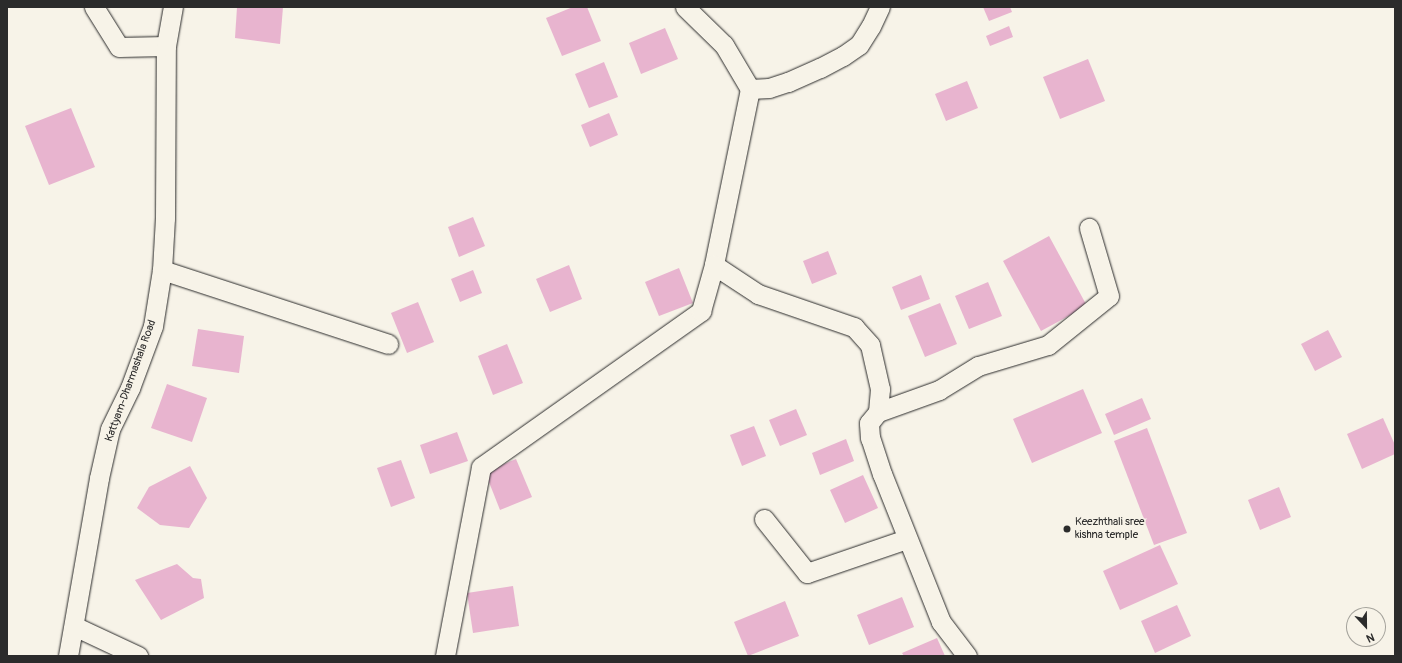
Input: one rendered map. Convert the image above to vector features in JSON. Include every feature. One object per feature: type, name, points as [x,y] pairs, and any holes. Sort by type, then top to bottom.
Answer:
[{"type":"street","points":[[94,7],[119,46],[166,46]]},
{"type":"street","name":"Kattyam-Dharmashala Road","points":[[68,656],[99,478],[110,429],[130,388],[153,326],[162,270],[165,218],[166,46],[173,7]]},
{"type":"street","points":[[445,656],[481,466],[701,311],[714,265],[750,89],[724,45],[685,7]]},
{"type":"street","points":[[750,89],[769,88],[788,82],[843,56],[859,45],[871,26],[880,7]]},
{"type":"street","points":[[967,656],[941,622],[907,539],[870,438],[869,423],[878,412],[939,390],[978,366],[1048,346],[1109,296],[1089,228]]},
{"type":"street","points":[[714,265],[758,294],[854,327],[870,345],[880,389],[878,412]]},
{"type":"street","points":[[162,270],[388,344]]},
{"type":"street","points":[[764,519],[807,573],[907,539]]},
{"type":"street","points":[[74,626],[138,656]]},
{"type":"building","points":[[237,7],[283,7],[280,44],[235,38]]},
{"type":"building","points":[[573,7],[587,7],[601,41],[562,56],[546,18]]},
{"type":"building","points":[[983,7],[1010,7],[1012,12],[989,21]]},
{"type":"building","points":[[1009,26],[1013,37],[990,46],[986,36]]},
{"type":"building","points":[[665,28],[678,59],[641,74],[629,43]]},
{"type":"building","points":[[1088,59],[1105,101],[1060,119],[1043,77]]},
{"type":"building","points":[[604,62],[618,97],[589,108],[575,74]]},
{"type":"building","points":[[967,81],[978,108],[946,121],[935,94]]},
{"type":"building","points":[[71,108],[95,167],[49,185],[25,126]]},
{"type":"building","points":[[609,113],[618,135],[590,147],[581,125]]},
{"type":"building","points":[[473,217],[485,246],[459,257],[448,227]]},
{"type":"building","points":[[1049,236],[1087,306],[1041,331],[1003,261]]},
{"type":"building","points":[[828,251],[837,274],[812,284],[803,261]]},
{"type":"building","points":[[569,265],[582,299],[550,312],[536,279]]},
{"type":"building","points":[[679,268],[693,303],[659,316],[645,282]]},
{"type":"building","points":[[473,270],[482,293],[460,302],[451,279]]},
{"type":"building","points":[[921,275],[930,299],[901,310],[892,287]]},
{"type":"building","points":[[988,282],[1002,316],[969,329],[955,296]]},
{"type":"building","points":[[418,302],[434,342],[407,353],[391,313]]},
{"type":"building","points":[[940,303],[957,344],[925,357],[908,316]]},
{"type":"building","points":[[198,329],[244,336],[239,373],[192,366]]},
{"type":"building","points":[[1328,330],[1342,357],[1315,371],[1301,344]]},
{"type":"building","points":[[507,344],[523,383],[493,395],[478,356]]},
{"type":"building","points":[[167,384],[207,398],[192,442],[151,428]]},
{"type":"building","points":[[1083,389],[1102,433],[1032,463],[1013,419]]},
{"type":"building","points":[[1142,398],[1151,419],[1114,435],[1105,414]]},
{"type":"building","points":[[796,409],[807,435],[780,446],[769,420]]},
{"type":"building","points":[[1383,418],[1395,445],[1395,454],[1362,469],[1347,434]]},
{"type":"building","points":[[754,426],[766,456],[742,466],[730,435]]},
{"type":"building","points":[[1147,428],[1187,533],[1154,545],[1114,441]]},
{"type":"building","points":[[457,432],[468,461],[430,474],[420,445]]},
{"type":"building","points":[[846,439],[854,461],[820,475],[812,453]]},
{"type":"building","points":[[516,459],[532,497],[500,510],[485,472]]},
{"type":"building","points":[[401,460],[415,498],[391,507],[377,468]]},
{"type":"building","points":[[190,466],[207,498],[189,528],[160,525],[137,508],[149,487]]},
{"type":"building","points":[[863,475],[878,508],[845,523],[830,490]]},
{"type":"building","points":[[1279,487],[1291,517],[1260,530],[1248,500]]},
{"type":"building","points":[[1160,545],[1178,584],[1120,610],[1103,571]]},
{"type":"building","points":[[177,564],[193,578],[201,579],[204,598],[161,620],[135,580]]},
{"type":"building","points":[[513,586],[519,626],[473,633],[467,593]]},
{"type":"building","points":[[902,597],[914,627],[869,645],[857,615]]},
{"type":"building","points":[[785,601],[799,636],[748,656],[734,622]]},
{"type":"building","points":[[1177,605],[1191,636],[1155,653],[1141,621]]},
{"type":"building","points":[[937,638],[945,656],[904,656],[902,653]]},
{"type":"place","name":"Keezhthali sree kishna temple","points":[[1067,529]]}]
